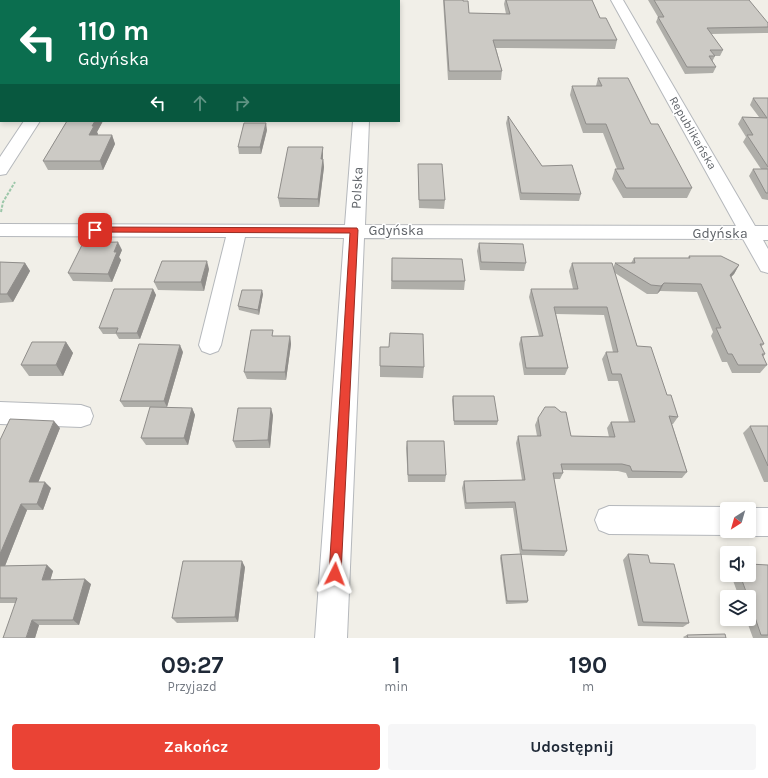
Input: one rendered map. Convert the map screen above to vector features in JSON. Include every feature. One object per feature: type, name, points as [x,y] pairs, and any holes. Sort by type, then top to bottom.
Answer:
[{"type":"street","name":"Republikańska","points":[[617,0],[759,233],[768,266]]},
{"type":"street","points":[[0,170],[31,122]]},
{"type":"street","name":"Polska","points":[[331,638],[360,122]]},
{"type":"street","name":"Gdyńska","points":[[0,230],[354,230],[759,233]]},
{"type":"street","points":[[210,345],[237,230]]},
{"type":"street","points":[[0,413],[81,416]]},
{"type":"street","points":[[609,520],[720,521]]},
{"type":"street","points":[[756,522],[768,522]]},
{"type":"building","points":[[444,0],[468,1],[469,13],[510,14],[506,0],[592,0],[600,18],[606,18],[617,40],[493,40],[502,71],[449,71]]},
{"type":"building","points":[[654,0],[749,0],[768,23],[768,27],[707,28],[723,50],[710,50],[715,56],[709,56],[716,67],[687,67],[658,17],[664,17]]},
{"type":"building","points":[[598,78],[628,78],[651,124],[658,124],[692,188],[626,188],[615,169],[624,169],[606,124],[586,124],[572,86],[602,86]]},
{"type":"building","points":[[753,98],[768,98],[768,167],[747,135],[753,135],[742,117],[767,118]]},
{"type":"building","points":[[508,116],[542,166],[572,165],[581,194],[521,193]]},
{"type":"building","points":[[66,122],[94,122],[89,135],[112,135],[100,161],[43,161]]},
{"type":"building","points":[[244,123],[266,123],[260,147],[238,147]]},
{"type":"building","points":[[288,147],[323,147],[318,199],[278,198]]},
{"type":"building","points":[[418,164],[442,164],[445,200],[419,200]]},
{"type":"building","points":[[753,169],[768,169],[768,193],[766,193]]},
{"type":"building","points":[[118,242],[114,252],[117,252],[108,274],[68,273],[83,243]]},
{"type":"building","points":[[479,243],[523,244],[526,263],[481,262]]},
{"type":"building","points":[[689,256],[721,256],[739,265],[730,275],[764,344],[760,344],[765,354],[762,354],[767,365],[738,365],[732,354],[728,354],[716,328],[721,328],[701,284],[664,283],[661,286],[651,285],[615,263],[635,263],[634,258],[690,258]]},
{"type":"building","points":[[392,258],[462,259],[465,281],[392,281]]},
{"type":"building","points":[[162,261],[207,261],[201,282],[154,282]]},
{"type":"building","points":[[0,262],[25,263],[7,294],[0,294]]},
{"type":"building","points":[[572,263],[612,263],[637,346],[651,347],[667,395],[671,395],[678,417],[669,416],[687,472],[632,471],[630,466],[622,464],[561,464],[563,473],[553,473],[567,551],[522,550],[515,502],[466,503],[464,481],[525,480],[518,436],[541,436],[538,418],[545,407],[555,407],[561,412],[566,412],[571,436],[615,437],[611,422],[635,422],[621,374],[612,374],[606,352],[618,352],[607,307],[554,307],[568,368],[526,368],[521,337],[543,336],[531,289],[578,289]]},
{"type":"building","points":[[114,289],[153,289],[137,333],[116,333],[118,328],[99,328]]},
{"type":"building","points":[[242,290],[262,290],[258,310],[238,306]]},
{"type":"building","points":[[251,330],[273,330],[272,336],[290,336],[285,372],[244,372]]},
{"type":"building","points":[[390,333],[423,334],[424,367],[380,366],[380,347],[389,347]]},
{"type":"building","points":[[32,342],[66,342],[56,365],[21,365]]},
{"type":"building","points":[[139,344],[180,345],[164,401],[120,401]]},
{"type":"building","points":[[453,396],[494,396],[498,421],[454,421]]},
{"type":"building","points":[[150,407],[192,408],[184,438],[141,438]]},
{"type":"building","points":[[238,408],[271,408],[268,440],[233,441]]},
{"type":"building","points":[[10,419],[54,421],[29,482],[45,482],[37,504],[21,504],[0,554],[0,440]]},
{"type":"building","points":[[750,426],[768,426],[768,466]]},
{"type":"building","points":[[407,441],[444,441],[446,475],[408,475]]},
{"type":"building","points":[[521,554],[528,601],[507,601],[501,555]]},
{"type":"building","points":[[628,554],[648,555],[650,563],[674,564],[689,623],[643,622]]},
{"type":"building","points":[[183,561],[242,561],[235,617],[172,618]]},
{"type":"building","points":[[756,564],[768,565],[768,635],[761,635],[756,620],[756,590],[745,590],[743,582],[756,582]]},
{"type":"building","points":[[47,565],[42,580],[85,579],[73,620],[32,620],[26,638],[3,638],[17,598],[0,598],[0,566]]},
{"type":"building","points":[[725,634],[726,638],[688,638],[687,635]]},
{"type":"route","points":[[95,230],[354,230],[335,574]]}]
